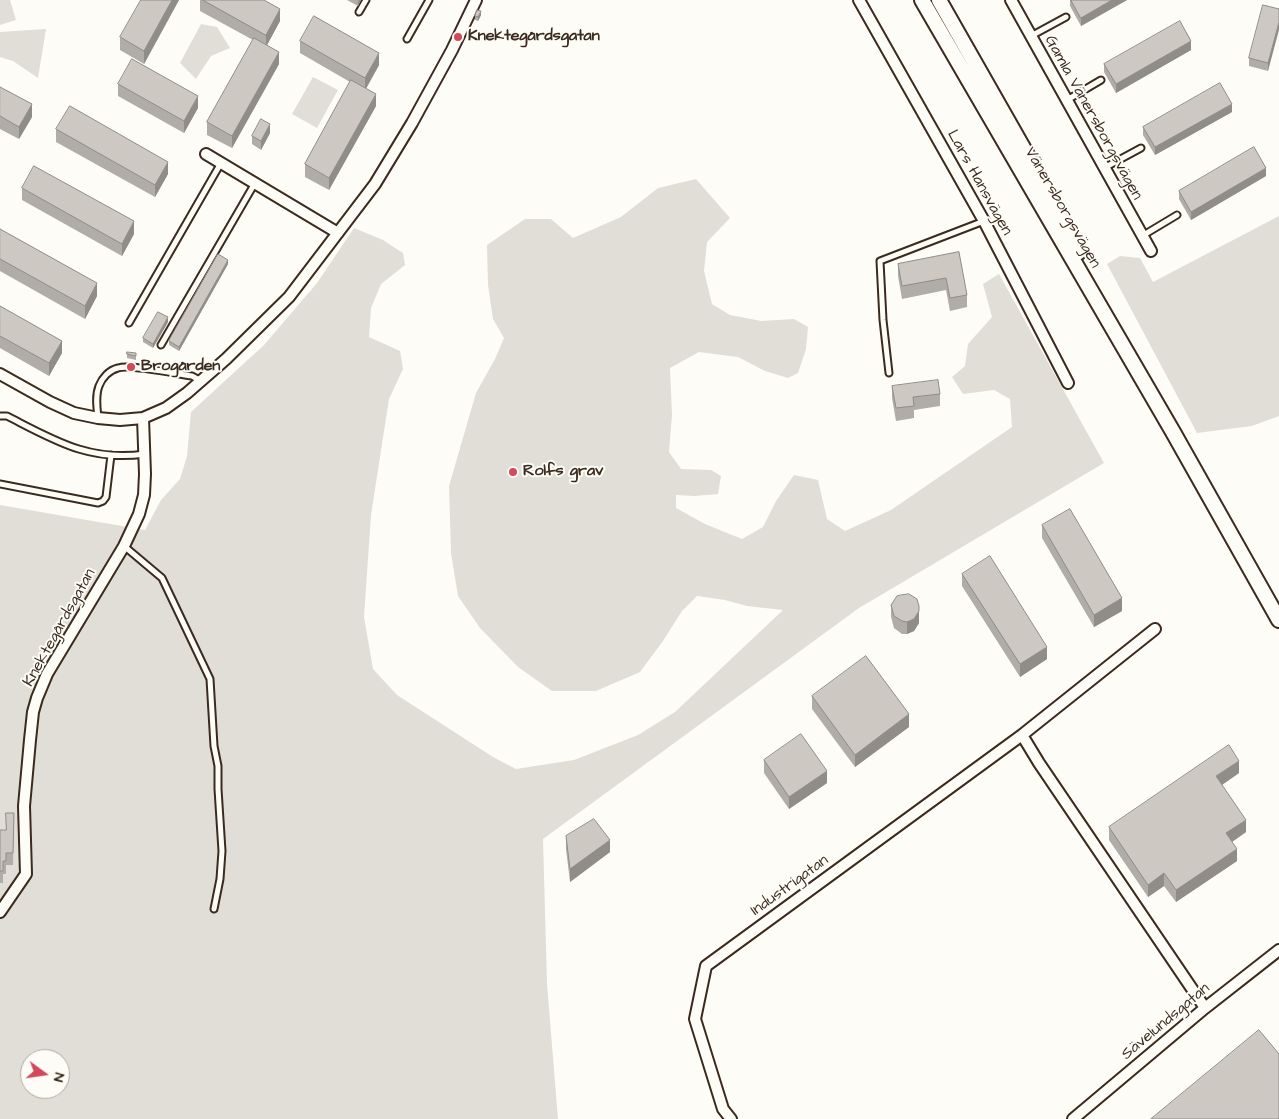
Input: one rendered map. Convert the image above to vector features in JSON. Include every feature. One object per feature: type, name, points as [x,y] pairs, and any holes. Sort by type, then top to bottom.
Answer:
[{"type":"main road","name":"Vänersborgsvägen","points":[[922,0],[1173,432],[1279,620]]},
{"type":"main road","name":"Vänersborgsvägen","points":[[939,0],[1026,153],[1173,432]]},
{"type":"street","points":[[0,374],[74,413],[120,420],[143,418],[166,408],[201,381],[289,297],[375,184],[412,123],[452,50],[476,0]]},
{"type":"street","name":"Lars Hansvägen","points":[[859,0],[984,221],[1068,384]]},
{"type":"street","name":"Gamla Vänersborgsvägen","points":[[1011,0],[1151,251]]},
{"type":"street","points":[[206,154],[338,232]]},
{"type":"street","name":"Knektegårdsgatan","points":[[0,912],[26,874],[24,806],[31,730],[37,698],[47,674],[124,546],[139,514],[144,495],[145,454],[143,418]]},
{"type":"street","name":"Industrigatan","points":[[731,1119],[723,1110],[695,1019],[706,966],[1022,736],[1155,629]]},
{"type":"street","points":[[1022,736],[1205,1008]]},
{"type":"street","name":"Sävelundsgatan","points":[[1074,1119],[1205,1008],[1279,950]]},
{"type":"lane","points":[[360,12],[366,0]]},
{"type":"lane","points":[[407,39],[429,0]]},
{"type":"lane","points":[[1031,36],[1066,17]]},
{"type":"lane","points":[[1066,100],[1101,80]]},
{"type":"lane","points":[[1104,168],[1141,148]]},
{"type":"lane","points":[[129,323],[221,163]]},
{"type":"lane","points":[[161,345],[256,182]]},
{"type":"lane","points":[[1142,236],[1177,215]]},
{"type":"lane","points":[[889,373],[883,320],[880,261],[984,221]]},
{"type":"lane","points":[[98,418],[97,397],[99,386],[105,376],[112,370],[120,367],[192,376],[201,381]]},
{"type":"lane","points":[[0,416],[6,416],[62,445],[79,450],[111,455],[131,456],[145,454]]},
{"type":"lane","points":[[0,484],[98,503],[103,501],[106,496],[111,455]]},
{"type":"lane","points":[[124,546],[162,578],[210,678],[214,746],[218,766],[222,851],[220,879],[214,909]]},
{"type":"shaded area","points":[[0,0],[10,0],[16,20],[0,25]]},
{"type":"shaded area","points":[[201,24],[217,27],[230,48],[211,56],[196,79],[180,63]]},
{"type":"shaded area","points":[[46,29],[38,78],[13,61],[0,57],[0,32]]},
{"type":"shaded area","points":[[313,77],[338,90],[317,128],[292,114]]},
{"type":"shaded area","points":[[696,179],[730,218],[707,242],[704,271],[712,304],[730,315],[761,321],[794,319],[808,327],[806,349],[798,373],[788,378],[765,371],[738,357],[699,352],[670,368],[672,415],[669,452],[681,469],[711,470],[721,476],[718,494],[676,495],[676,508],[705,524],[742,539],[763,527],[776,501],[794,475],[818,480],[827,519],[845,531],[891,510],[1012,427],[1010,399],[994,390],[963,394],[952,377],[965,366],[968,344],[992,317],[983,284],[999,274],[1104,463],[859,608],[543,839],[547,984],[558,1119],[0,1119],[0,505],[145,530],[161,500],[180,479],[187,456],[191,412],[264,345],[317,283],[354,228],[383,240],[403,253],[405,265],[381,284],[371,308],[369,337],[400,351],[403,369],[389,399],[371,515],[364,617],[373,669],[397,695],[493,757],[516,769],[574,760],[638,735],[675,712],[783,610],[747,606],[725,600],[697,596],[682,611],[640,672],[596,691],[552,691],[518,667],[480,628],[458,596],[451,553],[449,486],[476,393],[495,359],[504,338],[493,319],[488,285],[487,245],[525,219],[551,219],[573,238],[621,217],[658,188]]},
{"type":"shaded area","points":[[1279,216],[1279,416],[1252,426],[1197,433],[1107,264],[1120,256],[1140,258],[1153,282]]},
{"type":"building","points":[[141,0],[172,0],[144,51],[120,37]]},
{"type":"building","points":[[203,0],[264,0],[280,9],[266,35]]},
{"type":"building","points":[[1071,0],[1112,0],[1081,18]]},
{"type":"building","points":[[1263,5],[1279,9],[1279,22],[1268,63],[1249,58]]},
{"type":"building","points":[[477,10],[481,11],[478,17],[475,16]]},
{"type":"building","points":[[314,16],[379,53],[365,78],[300,41]]},
{"type":"building","points":[[1180,21],[1191,41],[1116,84],[1104,64]]},
{"type":"building","points":[[254,38],[279,52],[232,136],[207,122]]},
{"type":"building","points":[[132,59],[198,96],[184,121],[118,84]]},
{"type":"building","points":[[351,80],[376,94],[329,178],[305,164]]},
{"type":"building","points":[[1220,83],[1232,104],[1155,147],[1143,127]]},
{"type":"building","points":[[0,87],[32,104],[19,127],[0,116]]},
{"type":"building","points":[[70,106],[168,162],[155,185],[56,129]]},
{"type":"building","points":[[261,119],[270,124],[261,141],[252,136]]},
{"type":"building","points":[[1254,147],[1266,168],[1191,212],[1179,191]]},
{"type":"building","points":[[34,166],[134,221],[122,244],[22,188]]},
{"type":"building","points":[[0,229],[97,283],[85,306],[0,259]]},
{"type":"building","points":[[959,252],[967,295],[950,298],[946,278],[902,286],[898,264]]},
{"type":"building","points":[[218,254],[228,260],[179,347],[169,341]]},
{"type":"building","points":[[0,306],[62,341],[49,363],[0,336]]},
{"type":"building","points":[[158,312],[168,317],[153,344],[143,338]]},
{"type":"building","points":[[127,352],[136,353],[136,356],[127,354]]},
{"type":"building","points":[[938,380],[940,394],[913,397],[914,406],[896,408],[892,386]]},
{"type":"building","points":[[1070,509],[1122,598],[1094,615],[1042,525]]},
{"type":"building","points":[[990,556],[1047,647],[1020,664],[962,574]]},
{"type":"building","points":[[909,594],[917,599],[919,611],[914,619],[907,622],[894,616],[891,605],[897,596]]},
{"type":"building","points":[[866,656],[909,714],[855,755],[812,696]]},
{"type":"building","points":[[801,734],[827,771],[789,797],[764,760]]},
{"type":"building","points":[[1229,745],[1239,761],[1216,776],[1246,820],[1226,833],[1237,849],[1176,890],[1164,873],[1148,885],[1109,827]]},
{"type":"building","points":[[6,813],[14,813],[13,853],[6,853],[6,861],[3,861],[3,871],[0,871],[0,830],[6,830]]},
{"type":"building","points":[[594,819],[610,840],[570,869],[566,836]]},
{"type":"building","points":[[1259,1030],[1279,1054],[1279,1119],[1151,1119]]},
{"type":"place","name":"Knektegårdsgatan","points":[[458,37]]},
{"type":"place","name":"Brogården","points":[[131,367]]},
{"type":"place","name":"Rolfs grav","points":[[513,472]]}]
